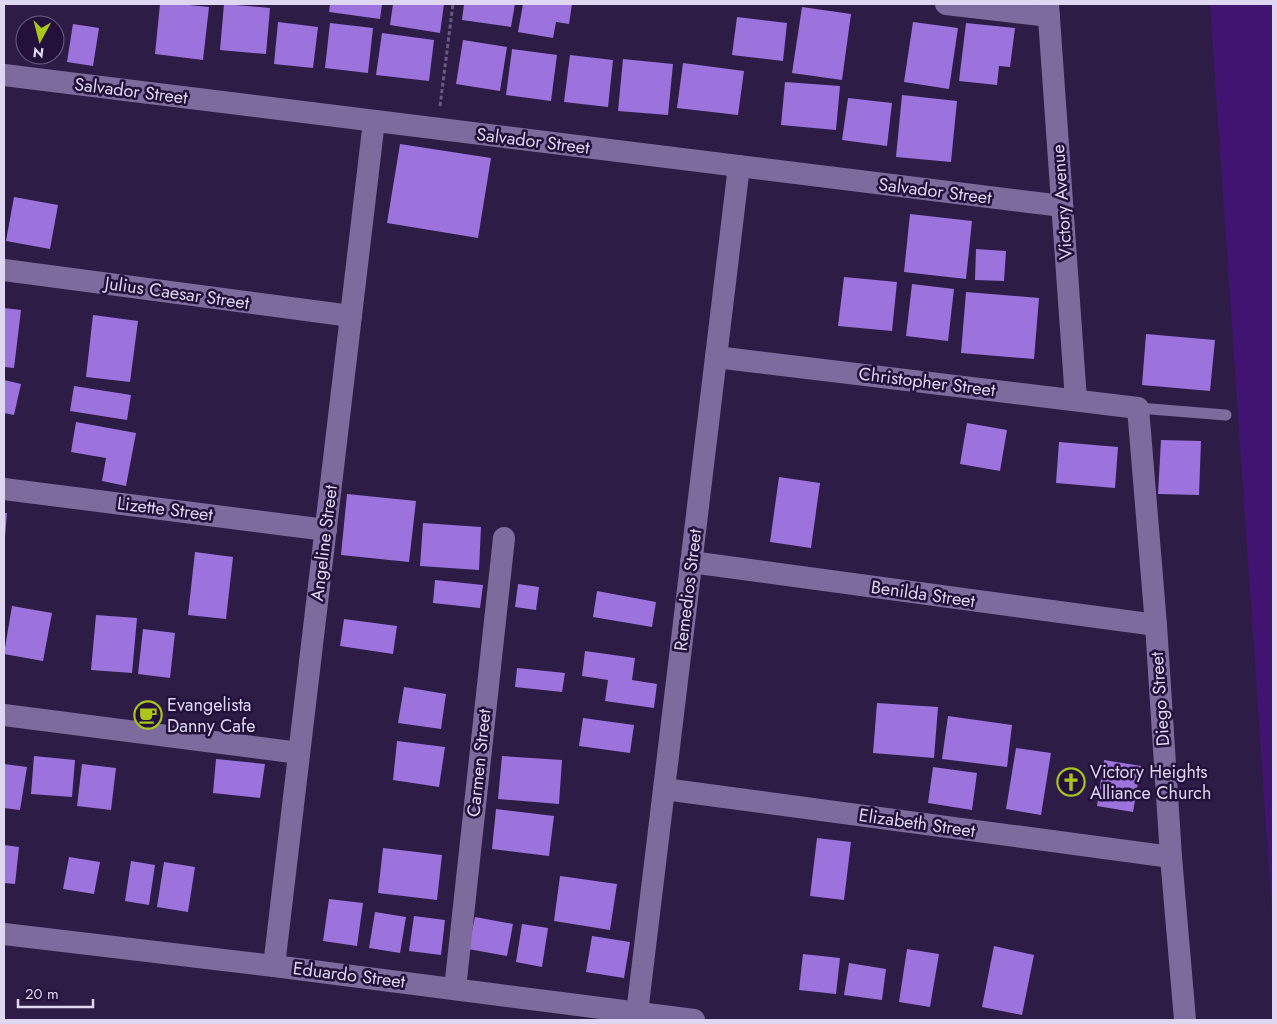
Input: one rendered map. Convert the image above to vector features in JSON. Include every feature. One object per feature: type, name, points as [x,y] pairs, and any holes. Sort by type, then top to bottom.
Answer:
[{"type":"street","points":[[946,4],[1048,10]]},
{"type":"street","name":"Victory Avenue","points":[[1048,10],[1076,400]]},
{"type":"street","name":"Salvador Street","points":[[4,75],[1062,206]]},
{"type":"street","name":"Angeline Street","points":[[274,966],[374,121]]},
{"type":"street","name":"Remedios Street","points":[[637,1013],[739,166]]},
{"type":"street","name":"Julius Caesar Street","points":[[4,270],[351,316]]},
{"type":"street","name":"Christopher Street","points":[[716,357],[1138,408]]},
{"type":"street","name":"Diego Street","points":[[1138,408],[1156,625],[1170,857],[1184,1020]]},
{"type":"street","name":"Lizette Street","points":[[4,488],[326,530]]},
{"type":"street","name":"Carmen Street","points":[[455,989],[504,538]]},
{"type":"street","name":"Benilda Street","points":[[691,562],[1156,625]]},
{"type":"street","points":[[4,715],[299,753]]},
{"type":"street","name":"Elizabeth Street","points":[[664,789],[1170,857]]},
{"type":"street","name":"Eduardo Street","points":[[4,934],[274,966],[694,1020]]},
{"type":"lane","points":[[1138,408],[1226,416]]},
{"type":"path","points":[[437,129],[453,4]]},
{"type":"shaded area","points":[[1210,4],[1273,4],[1273,928]]},
{"type":"building","points":[[160,4],[209,7],[203,60],[155,54]]},
{"type":"building","points":[[224,4],[270,8],[266,54],[220,50]]},
{"type":"building","points":[[330,4],[382,4],[380,19],[329,12]]},
{"type":"building","points":[[393,4],[444,4],[440,33],[390,25]]},
{"type":"building","points":[[464,4],[515,4],[511,27],[462,20]]},
{"type":"building","points":[[523,4],[572,4],[569,24],[556,22],[553,38],[518,32]]},
{"type":"building","points":[[802,7],[851,14],[842,80],[792,73]]},
{"type":"building","points":[[737,17],[787,23],[783,61],[732,55]]},
{"type":"building","points":[[278,22],[318,27],[313,68],[274,64]]},
{"type":"building","points":[[913,22],[958,28],[949,89],[904,82]]},
{"type":"building","points":[[330,23],[373,28],[368,73],[325,68]]},
{"type":"building","points":[[966,23],[1015,28],[1010,67],[999,66],[997,85],[959,81]]},
{"type":"building","points":[[73,24],[99,28],[93,66],[67,62]]},
{"type":"building","points":[[382,33],[434,40],[429,81],[376,75]]},
{"type":"building","points":[[463,40],[507,47],[500,91],[456,84]]},
{"type":"building","points":[[512,49],[557,55],[551,101],[506,95]]},
{"type":"building","points":[[570,55],[613,60],[608,107],[564,102]]},
{"type":"building","points":[[623,59],[673,64],[668,115],[618,111]]},
{"type":"building","points":[[683,63],[744,71],[738,115],[677,108]]},
{"type":"building","points":[[785,82],[840,86],[836,130],[781,125]]},
{"type":"building","points":[[902,95],[957,101],[951,162],[896,157]]},
{"type":"building","points":[[848,98],[892,103],[887,146],[842,140]]},
{"type":"building","points":[[400,144],[491,158],[478,238],[387,223]]},
{"type":"building","points":[[14,197],[58,205],[50,249],[6,241]]},
{"type":"building","points":[[910,214],[972,221],[966,279],[904,272]]},
{"type":"building","points":[[976,249],[1006,251],[1004,281],[975,280]]},
{"type":"building","points":[[844,277],[897,282],[892,331],[838,326]]},
{"type":"building","points":[[912,284],[954,289],[948,341],[906,336]]},
{"type":"building","points":[[966,292],[1039,298],[1034,359],[961,353]]},
{"type":"building","points":[[4,308],[21,310],[14,368],[4,367]]},
{"type":"building","points":[[93,315],[138,321],[130,382],[86,377]]},
{"type":"building","points":[[1146,334],[1215,340],[1210,391],[1142,385]]},
{"type":"building","points":[[4,380],[21,384],[14,415],[4,413]]},
{"type":"building","points":[[74,386],[131,395],[127,420],[70,411]]},
{"type":"building","points":[[76,422],[136,433],[126,486],[102,481],[106,458],[71,452]]},
{"type":"building","points":[[967,423],[1007,430],[1000,471],[960,464]]},
{"type":"building","points":[[1161,440],[1201,441],[1199,495],[1158,494]]},
{"type":"building","points":[[1059,442],[1118,447],[1115,488],[1056,483]]},
{"type":"building","points":[[779,477],[820,483],[811,548],[770,542]]},
{"type":"building","points":[[347,494],[416,501],[409,562],[341,555]]},
{"type":"building","points":[[4,513],[7,513],[5,537],[4,537]]},
{"type":"building","points":[[423,523],[481,527],[479,570],[420,566]]},
{"type":"building","points":[[195,552],[233,557],[226,619],[188,615]]},
{"type":"building","points":[[435,580],[483,585],[480,608],[433,603]]},
{"type":"building","points":[[518,584],[539,587],[536,610],[515,607]]},
{"type":"building","points":[[597,591],[656,602],[652,627],[593,617]]},
{"type":"building","points":[[12,606],[52,613],[43,661],[4,654]]},
{"type":"building","points":[[96,615],[137,618],[132,673],[91,670]]},
{"type":"building","points":[[344,619],[397,626],[393,654],[340,646]]},
{"type":"building","points":[[143,629],[175,633],[170,678],[138,674]]},
{"type":"building","points":[[585,651],[635,658],[632,680],[657,684],[654,708],[605,701],[608,680],[582,676]]},
{"type":"building","points":[[517,668],[565,673],[562,692],[515,687]]},
{"type":"building","points":[[404,687],[446,694],[441,729],[398,723]]},
{"type":"building","points":[[877,703],[938,707],[934,758],[873,753]]},
{"type":"building","points":[[948,716],[1012,725],[1007,767],[942,759]]},
{"type":"building","points":[[583,718],[634,725],[630,753],[579,746]]},
{"type":"building","points":[[397,741],[445,747],[439,787],[393,780]]},
{"type":"building","points":[[1016,748],[1051,753],[1041,815],[1006,809]]},
{"type":"building","points":[[34,756],[75,760],[72,797],[31,794]]},
{"type":"building","points":[[502,756],[562,760],[559,804],[498,799]]},
{"type":"building","points":[[216,759],[265,764],[260,798],[213,793]]},
{"type":"building","points":[[1104,760],[1141,766],[1133,812],[1097,806]]},
{"type":"building","points":[[4,764],[27,767],[20,810],[4,808]]},
{"type":"building","points":[[82,764],[116,768],[111,810],[77,806]]},
{"type":"building","points":[[933,767],[977,773],[972,810],[928,803]]},
{"type":"building","points":[[496,809],[554,816],[549,856],[492,849]]},
{"type":"building","points":[[817,838],[851,842],[844,900],[810,896]]},
{"type":"building","points":[[4,845],[19,847],[15,884],[4,883]]},
{"type":"building","points":[[383,848],[442,855],[437,900],[378,893]]},
{"type":"building","points":[[69,857],[100,862],[94,894],[63,889]]},
{"type":"building","points":[[131,861],[155,865],[149,905],[125,901]]},
{"type":"building","points":[[164,862],[195,867],[188,912],[157,907]]},
{"type":"building","points":[[560,876],[617,884],[610,930],[554,921]]},
{"type":"building","points":[[329,899],[363,903],[357,946],[323,941]]},
{"type":"building","points":[[375,912],[406,917],[400,953],[369,948]]},
{"type":"building","points":[[414,916],[445,920],[441,955],[409,951]]},
{"type":"building","points":[[475,917],[513,924],[507,956],[468,949]]},
{"type":"building","points":[[522,924],[548,928],[542,967],[516,962]]},
{"type":"building","points":[[592,936],[630,942],[624,978],[586,972]]},
{"type":"building","points":[[994,946],[1034,955],[1022,1015],[982,1007]]},
{"type":"building","points":[[907,949],[939,954],[930,1007],[899,1002]]},
{"type":"building","points":[[803,954],[840,958],[836,994],[799,990]]},
{"type":"building","points":[[849,963],[886,969],[882,1000],[844,995]]},
{"type":"place","name":"Evangelista Danny Cafe","points":[[148,715]]},
{"type":"place","name":"Victory Heights Alliance Church","points":[[1071,782]]}]
